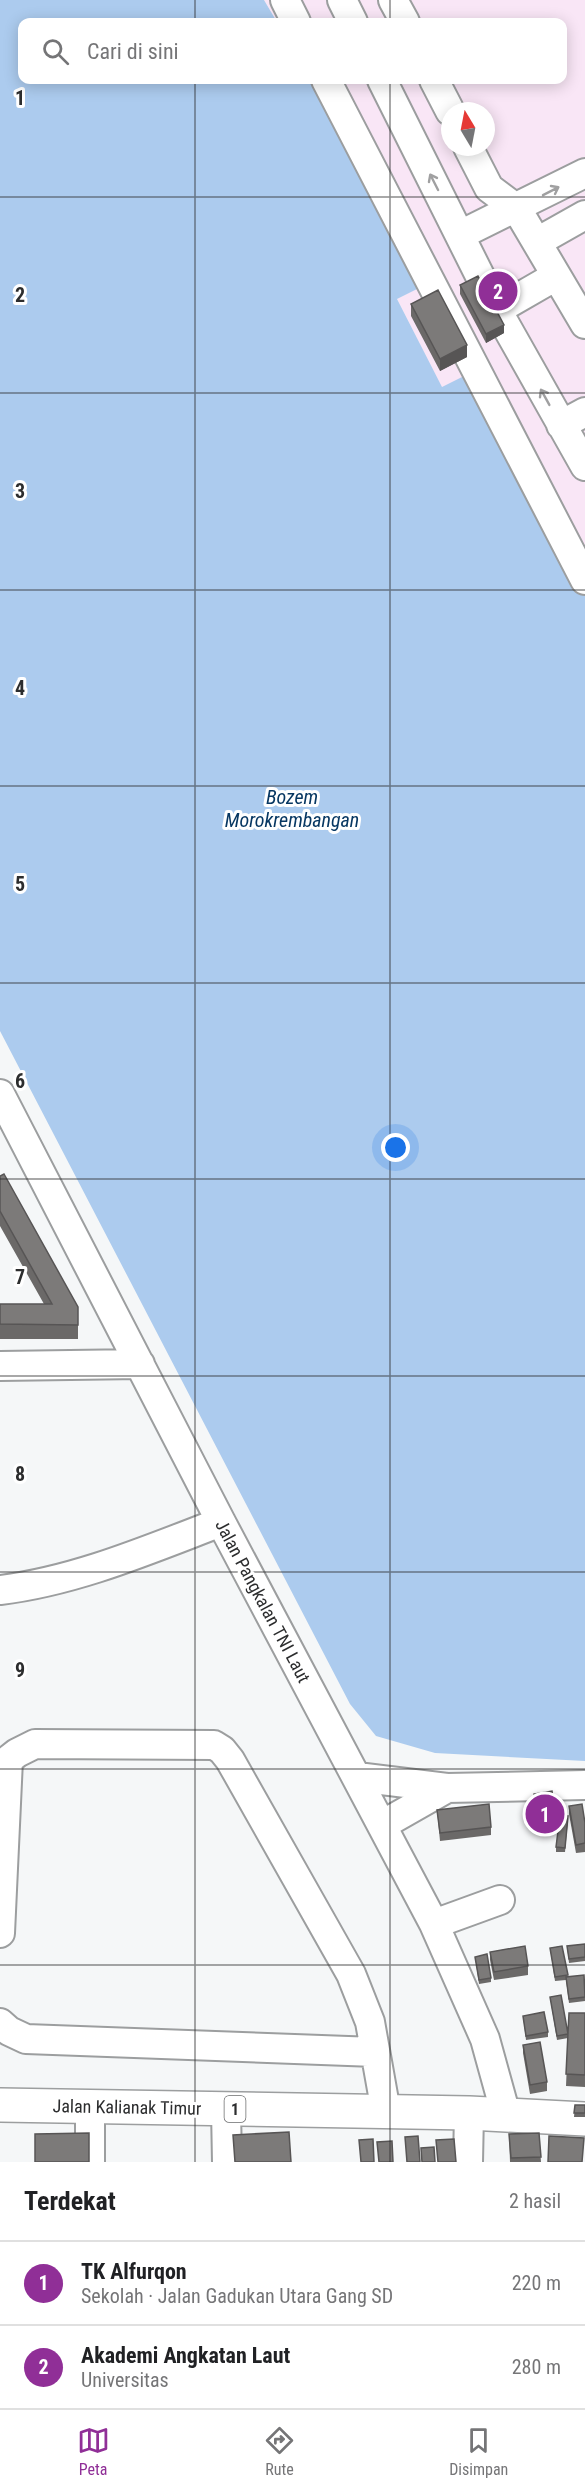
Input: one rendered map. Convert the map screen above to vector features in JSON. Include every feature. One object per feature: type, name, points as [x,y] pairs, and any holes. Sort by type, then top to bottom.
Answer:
[{"type":"highway","name":"Jalan Kalianak Timur","points":[[0,2105],[469,2113]]},
{"type":"highway","name":"1","points":[[469,2113],[585,2119]]},
{"type":"street","points":[[285,0],[294,18]]},
{"type":"street","points":[[342,0],[351,18]]},
{"type":"street","points":[[393,0],[403,18]]},
{"type":"street","points":[[328,84],[585,580]]},
{"type":"street","points":[[384,84],[497,310],[585,466]]},
{"type":"street","points":[[436,84],[445,102]]},
{"type":"street","points":[[473,156],[489,188],[517,208],[585,324]]},
{"type":"street","points":[[460,235],[585,173]]},
{"type":"street","points":[[537,242],[585,215]]},
{"type":"street","points":[[497,310],[556,276]]},
{"type":"street","points":[[561,425],[585,411]]},
{"type":"street","name":"Jalan Pangkalan TNI Laut","points":[[0,1094],[221,1522],[434,1924],[485,2039],[506,2115]]},
{"type":"street","points":[[0,1366],[140,1364]]},
{"type":"street","points":[[0,1590],[32,1586],[144,1552],[221,1522]]},
{"type":"street","points":[[0,1933],[8,1761],[17,1753],[35,1744],[214,1745],[222,1750],[230,1760],[351,1974],[370,2022],[386,2112]]},
{"type":"street","points":[[357,1776],[447,1788],[585,1785]]},
{"type":"street","points":[[382,1825],[447,1788]]},
{"type":"street","points":[[434,1924],[500,1900]]},
{"type":"street","points":[[0,2023],[9,2031],[26,2039],[375,2052]]},
{"type":"street","points":[[90,2106],[90,2162]]},
{"type":"street","points":[[226,2109],[227,2162]]},
{"type":"street","points":[[468,2162],[469,2113]]},
{"type":"shaded area","points":[[264,0],[585,0],[585,586],[472,373],[442,388],[397,299],[427,283],[312,84],[567,84],[567,18],[275,18]]},
{"type":"water","name":"Bozem Morokrembangan","points":[[0,0],[264,0],[275,18],[18,18],[18,84],[312,84],[427,284],[397,299],[442,387],[472,372],[585,586],[585,1761],[435,1753],[376,1736],[350,1704],[0,1031]]},
{"type":"building","points":[[478,276],[504,325],[486,334],[460,285]]},
{"type":"building","points":[[438,290],[467,345],[440,359],[411,304]]},
{"type":"building","points":[[4,1174],[78,1307],[78,1325],[0,1324],[0,1304],[52,1304],[0,1211],[0,1176]]},
{"type":"building","points":[[552,1791],[556,1818],[539,1821],[534,1794]]},
{"type":"building","points":[[489,1804],[491,1827],[440,1833],[437,1810]]},
{"type":"building","points":[[582,1804],[585,1843],[576,1845],[569,1806]]},
{"type":"building","points":[[560,1815],[568,1816],[565,1848],[556,1847]]},
{"type":"building","points":[[585,1944],[585,1957],[569,1959],[567,1946]]},
{"type":"building","points":[[525,1946],[528,1966],[494,1972],[490,1952]]},
{"type":"building","points":[[562,1946],[568,1975],[555,1977],[550,1948]]},
{"type":"building","points":[[487,1954],[491,1978],[479,1980],[475,1957]]},
{"type":"building","points":[[584,1975],[585,1997],[569,1999],[566,1977]]},
{"type":"building","points":[[561,1995],[568,2034],[557,2036],[550,1997]]},
{"type":"building","points":[[544,2012],[548,2032],[526,2036],[523,2016]]},
{"type":"building","points":[[569,2013],[585,2013],[585,2075],[566,2074]]},
{"type":"building","points":[[540,2042],[547,2082],[530,2085],[523,2045]]},
{"type":"building","points":[[575,2105],[585,2105],[585,2113],[574,2113]]},
{"type":"building","points":[[289,2132],[291,2162],[235,2162],[233,2135]]},
{"type":"building","points":[[89,2133],[89,2162],[35,2162],[35,2134]]},
{"type":"building","points":[[539,2133],[541,2157],[511,2158],[509,2134]]},
{"type":"building","points":[[418,2136],[420,2162],[407,2162],[405,2137]]},
{"type":"building","points":[[549,2136],[584,2138],[582,2162],[548,2162]]},
{"type":"building","points":[[373,2139],[374,2162],[361,2162],[359,2140]]},
{"type":"building","points":[[454,2139],[456,2162],[438,2162],[436,2140]]},
{"type":"building","points":[[392,2141],[393,2162],[379,2162],[377,2142]]},
{"type":"building","points":[[434,2147],[435,2162],[422,2162],[421,2148]]},
{"type":"place","name":"Akademi Angkatan Laut","points":[[498,291]]},
{"type":"place","name":"TK Alfurqon","points":[[545,1814]]}]
